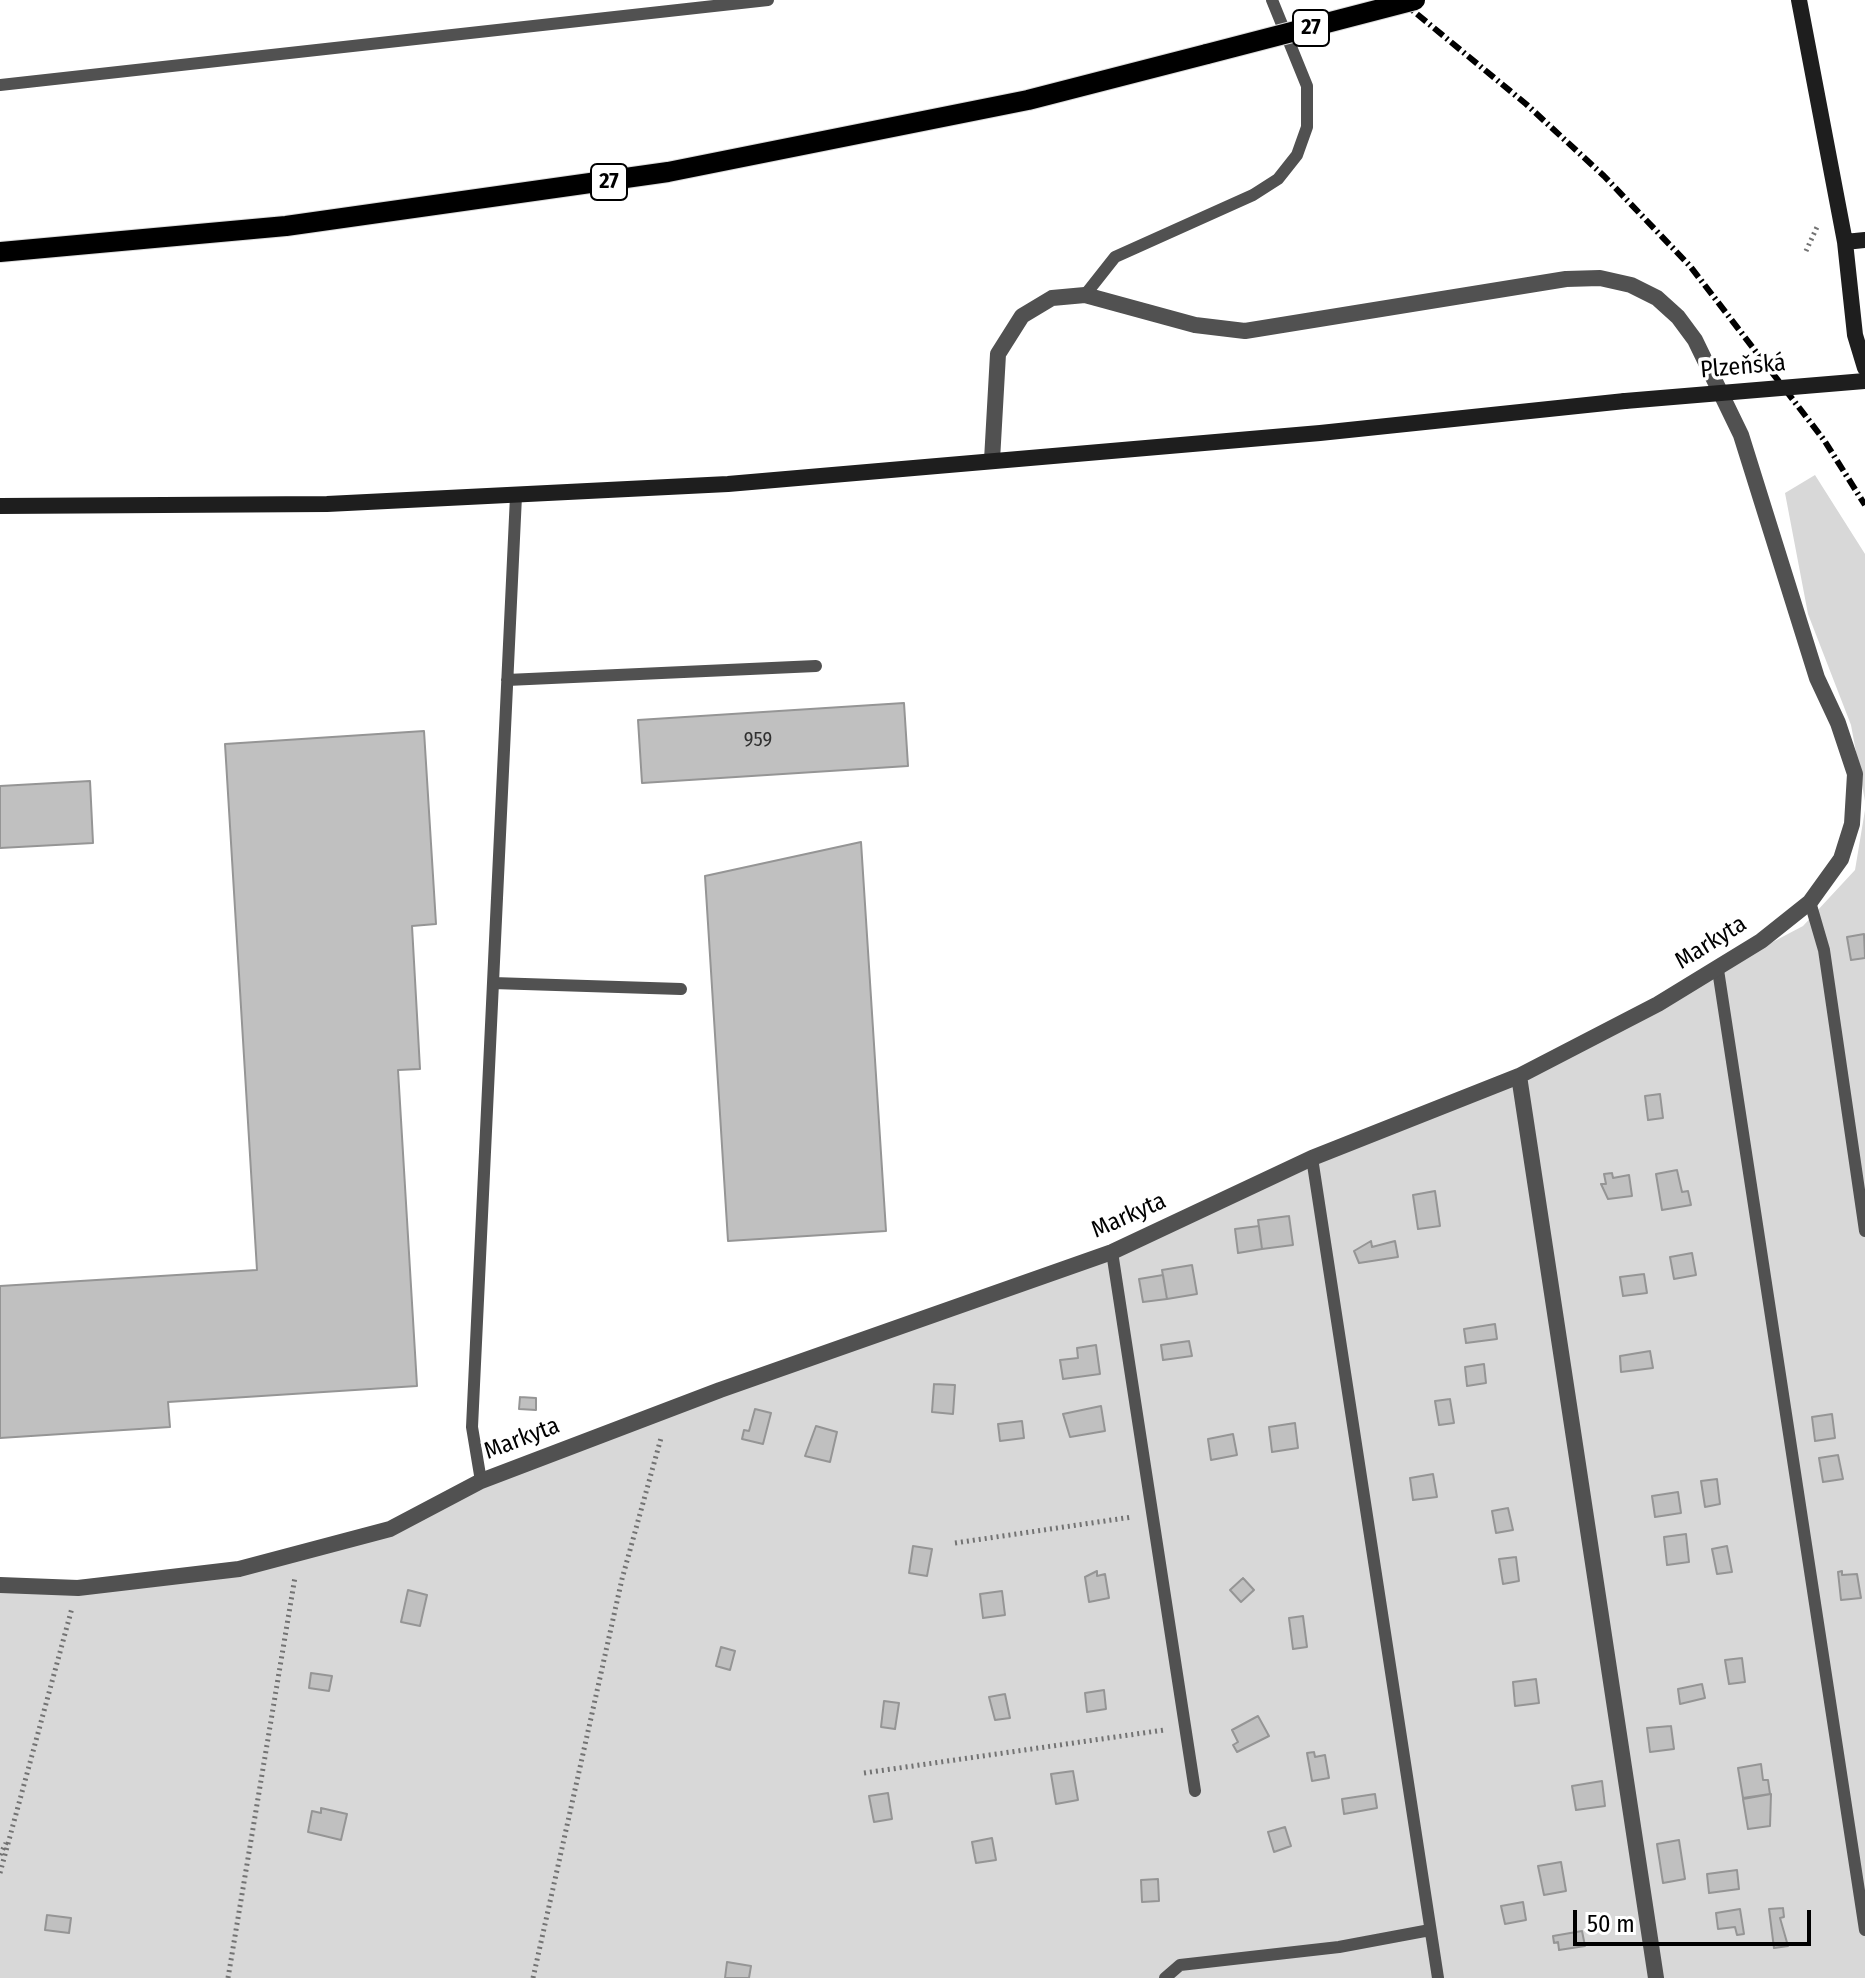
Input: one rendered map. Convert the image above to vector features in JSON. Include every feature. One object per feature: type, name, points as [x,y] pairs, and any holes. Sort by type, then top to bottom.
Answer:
[{"type":"main road","name":"27","points":[[0,252],[301,225],[653,175],[1028,100],[1415,0]]},
{"type":"main road","points":[[1799,0],[1845,242],[1855,335],[1865,368]]},
{"type":"main road","points":[[1845,242],[1865,240]]},
{"type":"main road","name":"Plzeňská","points":[[0,506],[296,504],[728,484],[1320,433],[1625,401],[1865,381]]},
{"type":"street","name":"Markyta","points":[[0,1585],[78,1588],[239,1569],[298,1556],[390,1529],[481,1481],[670,1409],[1112,1252],[1312,1158],[1519,1076],[1718,970],[1810,902],[1841,859],[1852,824],[1855,774],[1838,723],[1817,678],[1741,435],[1695,340],[1678,317],[1657,298],[1631,285],[1600,278],[1566,279],[1245,331],[1195,325],[1085,295]]},
{"type":"street","points":[[992,460],[995,376],[1002,344],[1022,316],[1036,305],[1052,298],[1085,295]]},
{"type":"street","points":[[1519,1076],[1656,1978]]},
{"type":"lane","points":[[0,85],[768,0]]},
{"type":"lane","points":[[1085,295],[1115,257],[1253,195],[1278,179],[1297,155],[1307,127],[1307,86],[1272,0]]},
{"type":"lane","points":[[481,1481],[472,1427],[516,496]]},
{"type":"lane","points":[[507,680],[816,666]]},
{"type":"lane","points":[[1810,902],[1824,950],[1865,1231]]},
{"type":"lane","points":[[1718,970],[1865,1930]]},
{"type":"lane","points":[[493,983],[681,989]]},
{"type":"lane","points":[[1312,1158],[1438,1978]]},
{"type":"lane","points":[[1112,1252],[1195,1791]]},
{"type":"lane","points":[[1165,1978],[1180,1965],[1339,1947],[1430,1930]]},
{"type":"path","points":[[533,1978],[622,1579],[670,1409]]},
{"type":"path","points":[[955,1543],[1152,1514]]},
{"type":"path","points":[[228,1978],[298,1556]]},
{"type":"path","points":[[0,1873],[78,1588]]},
{"type":"path","points":[[864,1773],[1185,1727]]},
{"type":"path","points":[[0,1855],[12,1831]]},
{"type":"shaded area","points":[[1815,475],[1865,554],[1865,801],[1851,725],[1808,614],[1785,493]]},
{"type":"shaded area","points":[[1865,810],[1865,1978],[0,1978],[0,1585],[239,1569],[390,1529],[481,1481],[1112,1252],[1519,1076],[1803,926],[1855,870]]},
{"type":"building","points":[[904,703],[908,766],[642,783],[638,720]]},
{"type":"building","points":[[424,731],[436,924],[412,926],[420,1069],[398,1070],[417,1386],[168,1402],[170,1427],[0,1438],[0,1286],[257,1270],[225,744]]},
{"type":"building","points":[[90,781],[93,843],[0,848],[0,786]]},
{"type":"building","points":[[861,842],[886,1231],[728,1241],[705,876]]},
{"type":"building","points":[[1864,934],[1865,958],[1851,960],[1847,937]]},
{"type":"building","points":[[1660,1094],[1663,1118],[1648,1120],[1645,1096]]},
{"type":"building","points":[[1677,1170],[1682,1192],[1688,1191],[1691,1205],[1662,1210],[1656,1174]]},
{"type":"building","points":[[1612,1173],[1613,1178],[1629,1175],[1632,1196],[1608,1199],[1601,1184],[1606,1184],[1604,1174]]},
{"type":"building","points":[[1435,1191],[1440,1226],[1418,1229],[1413,1195]]},
{"type":"building","points":[[1289,1216],[1293,1245],[1262,1249],[1258,1220]]},
{"type":"building","points":[[1259,1226],[1262,1249],[1238,1253],[1235,1229]]},
{"type":"building","points":[[1371,1241],[1372,1247],[1395,1241],[1398,1257],[1359,1263],[1354,1251]]},
{"type":"building","points":[[1692,1253],[1696,1275],[1674,1279],[1670,1257]]},
{"type":"building","points":[[1192,1265],[1197,1294],[1167,1299],[1162,1270]]},
{"type":"building","points":[[1644,1274],[1647,1293],[1623,1296],[1620,1277]]},
{"type":"building","points":[[1163,1275],[1167,1299],[1143,1302],[1139,1279]]},
{"type":"building","points":[[1495,1324],[1497,1339],[1466,1343],[1464,1329]]},
{"type":"building","points":[[1189,1341],[1192,1356],[1163,1360],[1161,1345]]},
{"type":"building","points":[[1096,1345],[1100,1374],[1063,1379],[1060,1360],[1078,1358],[1077,1348]]},
{"type":"building","points":[[1650,1351],[1653,1368],[1621,1372],[1620,1356]]},
{"type":"building","points":[[1484,1364],[1486,1383],[1467,1386],[1465,1367]]},
{"type":"building","points":[[934,1384],[955,1385],[953,1414],[932,1412]]},
{"type":"building","points":[[520,1397],[536,1398],[536,1410],[519,1409]]},
{"type":"building","points":[[1450,1399],[1454,1423],[1439,1425],[1435,1401]]},
{"type":"building","points":[[1101,1406],[1105,1431],[1070,1437],[1063,1414]]},
{"type":"building","points":[[755,1409],[771,1413],[763,1444],[742,1439],[744,1430],[749,1431]]},
{"type":"building","points":[[1832,1414],[1835,1438],[1815,1441],[1812,1417]]},
{"type":"building","points":[[1022,1421],[1024,1438],[1000,1441],[998,1424]]},
{"type":"building","points":[[1295,1423],[1298,1448],[1272,1452],[1269,1427]]},
{"type":"building","points":[[816,1426],[837,1432],[830,1462],[805,1456]]},
{"type":"building","points":[[1233,1434],[1237,1455],[1211,1460],[1208,1439]]},
{"type":"building","points":[[1838,1455],[1843,1479],[1823,1482],[1819,1458]]},
{"type":"building","points":[[1433,1474],[1437,1497],[1413,1500],[1410,1478]]},
{"type":"building","points":[[1717,1479],[1720,1504],[1705,1507],[1701,1481]]},
{"type":"building","points":[[1678,1492],[1681,1513],[1655,1517],[1652,1496]]},
{"type":"building","points":[[1508,1508],[1513,1530],[1496,1533],[1492,1511]]},
{"type":"building","points":[[1686,1534],[1689,1562],[1667,1565],[1664,1537]]},
{"type":"building","points":[[913,1546],[932,1549],[927,1576],[909,1573]]},
{"type":"building","points":[[1727,1546],[1732,1572],[1717,1574],[1712,1549]]},
{"type":"building","points":[[1516,1557],[1519,1581],[1503,1584],[1499,1559]]},
{"type":"building","points":[[1097,1571],[1097,1576],[1105,1574],[1109,1598],[1089,1602],[1085,1577]]},
{"type":"building","points":[[1842,1571],[1842,1575],[1857,1574],[1861,1598],[1841,1600],[1838,1572]]},
{"type":"building","points":[[1243,1578],[1254,1590],[1241,1602],[1230,1590]]},
{"type":"building","points":[[408,1590],[427,1595],[420,1626],[401,1622]]},
{"type":"building","points":[[1002,1591],[1005,1615],[983,1618],[980,1594]]},
{"type":"building","points":[[1303,1616],[1307,1647],[1293,1649],[1289,1618]]},
{"type":"building","points":[[721,1647],[735,1651],[730,1670],[716,1666]]},
{"type":"building","points":[[1742,1658],[1745,1682],[1729,1684],[1725,1660]]},
{"type":"building","points":[[311,1673],[332,1676],[329,1691],[309,1688]]},
{"type":"building","points":[[1536,1679],[1539,1703],[1515,1706],[1513,1682]]},
{"type":"building","points":[[1702,1684],[1705,1698],[1680,1704],[1678,1689]]},
{"type":"building","points":[[1104,1690],[1106,1709],[1087,1712],[1085,1693]]},
{"type":"building","points":[[1005,1694],[1010,1718],[995,1720],[989,1697]]},
{"type":"building","points":[[884,1701],[899,1703],[895,1729],[881,1727]]},
{"type":"building","points":[[1258,1716],[1269,1736],[1237,1752],[1233,1745],[1238,1742],[1232,1730]]},
{"type":"building","points":[[1671,1726],[1674,1749],[1650,1752],[1647,1728]]},
{"type":"building","points":[[1314,1752],[1315,1757],[1325,1755],[1329,1778],[1312,1781],[1307,1753]]},
{"type":"building","points":[[1761,1764],[1763,1780],[1768,1780],[1770,1794],[1743,1798],[1738,1768]]},
{"type":"building","points":[[1073,1771],[1078,1800],[1056,1804],[1051,1774]]},
{"type":"building","points":[[1602,1781],[1605,1806],[1576,1810],[1572,1786]]},
{"type":"building","points":[[888,1793],[892,1819],[874,1822],[869,1796]]},
{"type":"building","points":[[1375,1794],[1377,1808],[1344,1814],[1342,1799]]},
{"type":"building","points":[[1771,1794],[1770,1826],[1748,1829],[1743,1799]]},
{"type":"building","points":[[321,1808],[347,1814],[341,1840],[308,1832],[312,1811],[321,1813]]},
{"type":"building","points":[[1285,1827],[1291,1846],[1274,1852],[1268,1832]]},
{"type":"building","points":[[992,1838],[996,1860],[976,1863],[972,1842]]},
{"type":"building","points":[[1679,1840],[1685,1879],[1663,1883],[1657,1844]]},
{"type":"building","points":[[1561,1862],[1566,1891],[1544,1895],[1538,1866]]},
{"type":"building","points":[[1737,1870],[1739,1889],[1709,1893],[1707,1874]]},
{"type":"building","points":[[1158,1879],[1159,1901],[1142,1902],[1141,1880]]},
{"type":"building","points":[[1523,1902],[1526,1920],[1505,1924],[1501,1906]]},
{"type":"building","points":[[1783,1908],[1784,1917],[1780,1918],[1788,1946],[1774,1948],[1769,1909]]},
{"type":"building","points":[[1740,1909],[1744,1934],[1737,1935],[1735,1927],[1718,1929],[1716,1913]]},
{"type":"building","points":[[47,1915],[71,1918],[69,1933],[45,1930]]},
{"type":"building","points":[[1582,1931],[1585,1946],[1559,1950],[1558,1942],[1554,1943],[1553,1936]]},
{"type":"building","points":[[727,1962],[751,1966],[749,1978],[725,1978]]},
{"type":"railway","points":[[1400,0],[1526,104],[1604,176],[1690,266],[1824,440],[1865,505]]}]
